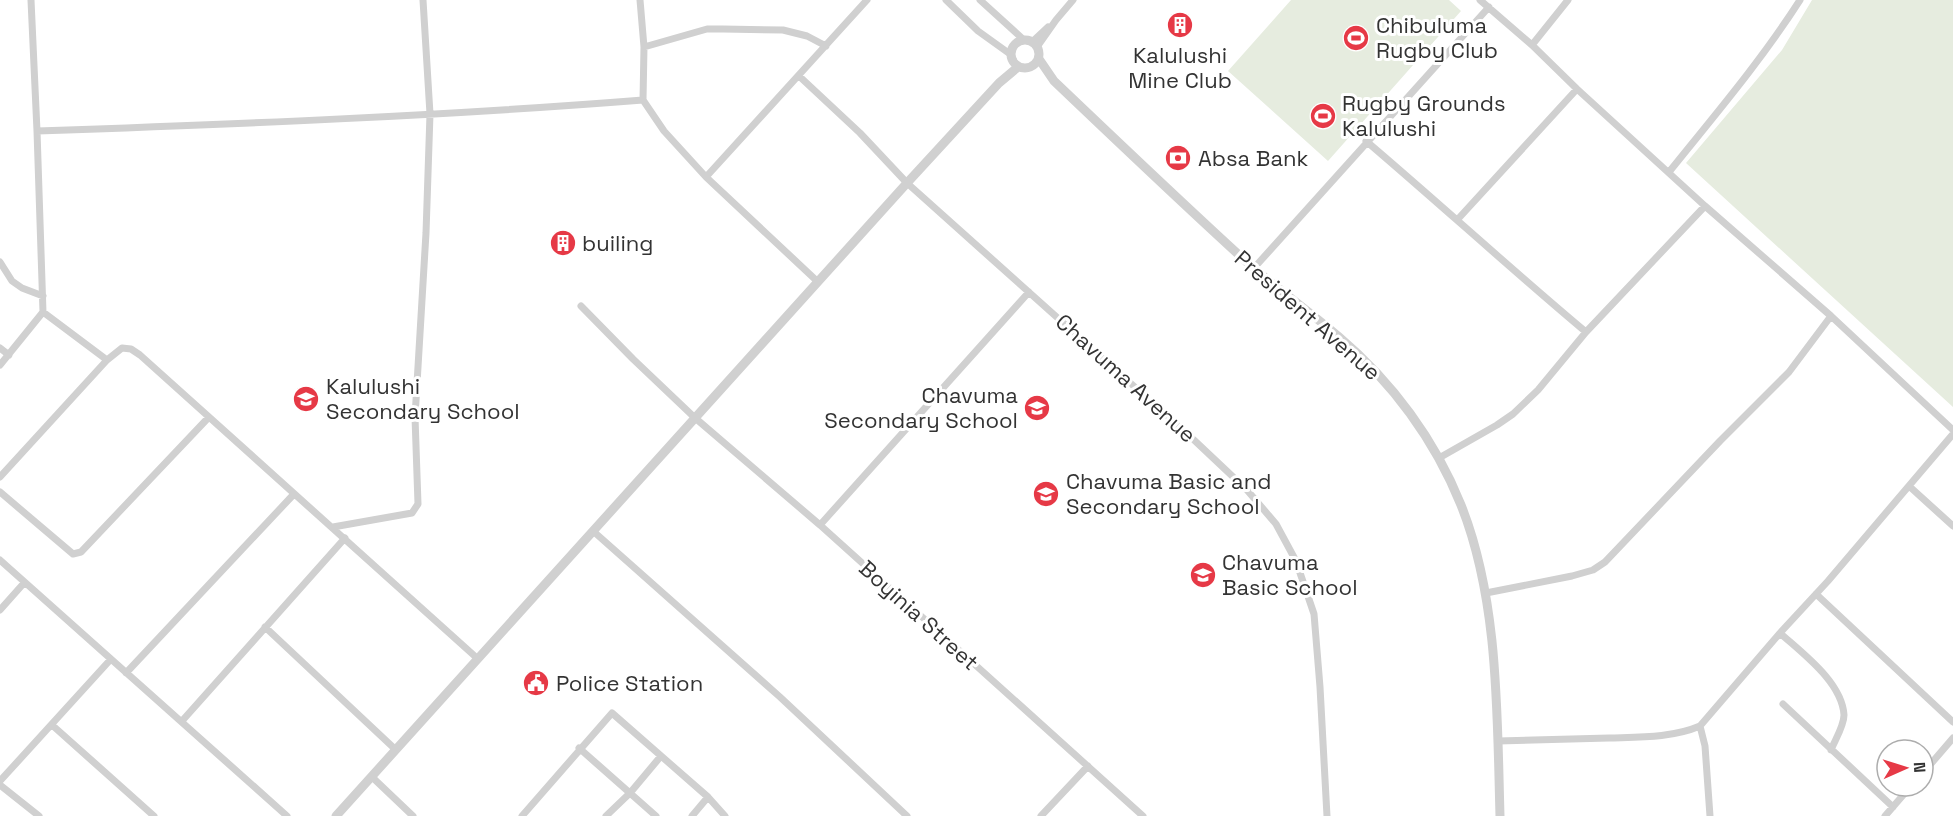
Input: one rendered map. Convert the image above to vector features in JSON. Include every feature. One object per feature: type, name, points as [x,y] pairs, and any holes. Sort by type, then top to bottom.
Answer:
[{"type":"street","points":[[0,366],[44,312],[31,0]]},
{"type":"street","points":[[333,527],[412,513],[418,504],[415,417],[426,233],[430,114],[423,0]]},
{"type":"street","points":[[640,0],[644,47],[643,99],[664,130],[706,177],[818,282]]},
{"type":"street","points":[[706,177],[867,0]]},
{"type":"street","points":[[946,0],[978,31],[1017,63],[1033,66],[1039,59],[1031,43],[980,0]]},
{"type":"street","points":[[336,816],[694,417],[1017,63],[1015,44],[1031,43],[1056,20],[1073,0]]},
{"type":"street","points":[[1480,0],[1532,45],[1705,206],[1831,316],[1953,432],[1909,486],[1700,726],[1670,735],[1498,741]]},
{"type":"street","points":[[1532,45],[1568,0]]},
{"type":"street","points":[[1669,172],[1762,56],[1800,0]]},
{"type":"street","points":[[1254,268],[1366,141],[1489,8]]},
{"type":"street","points":[[644,47],[707,29],[723,28],[783,30],[807,36],[826,46]]},
{"type":"street","name":"President Avenue","points":[[1039,59],[1054,81],[1170,192],[1254,268],[1340,338],[1377,373],[1402,403],[1439,458],[1461,506],[1486,593],[1498,741],[1500,816]]},
{"type":"street","name":"President Avenue","points":[[1017,63],[1054,81]]},
{"type":"street","name":"Chavuma Avenue","points":[[799,76],[860,133],[907,183],[1240,482],[1276,525],[1296,561],[1314,614],[1327,816]]},
{"type":"street","points":[[1458,219],[1577,89]]},
{"type":"street","points":[[37,131],[263,123],[643,99]]},
{"type":"street","points":[[1366,141],[1586,332]]},
{"type":"street","points":[[1439,458],[1513,414],[1538,390],[1586,332],[1705,206]]},
{"type":"street","points":[[0,262],[12,281],[43,296]]},
{"type":"street","points":[[820,525],[1029,292]]},
{"type":"street","name":"Boyinia Street","points":[[581,306],[694,417],[820,525],[1143,816]]},
{"type":"street","points":[[44,312],[107,360]]},
{"type":"street","points":[[1486,593],[1572,576],[1593,570],[1605,562],[1788,372],[1831,316]]},
{"type":"street","points":[[0,348],[9,355]]},
{"type":"street","points":[[0,477],[107,360],[122,348],[135,351],[478,659]]},
{"type":"street","points":[[0,492],[73,554],[81,552],[209,417]]},
{"type":"street","points":[[1909,486],[1953,526]]},
{"type":"street","points":[[126,673],[294,494]]},
{"type":"street","points":[[593,531],[780,697],[907,816]]},
{"type":"street","points":[[182,721],[345,538]]},
{"type":"street","points":[[0,560],[287,816]]},
{"type":"street","points":[[0,610],[24,583]]},
{"type":"street","points":[[1816,594],[1953,722]]},
{"type":"street","points":[[265,627],[396,750]]},
{"type":"street","points":[[1780,633],[1818,667],[1841,702],[1843,721],[1831,750]]},
{"type":"street","points":[[39,816],[0,783],[111,659]]},
{"type":"street","points":[[1783,704],[1893,807]]},
{"type":"street","points":[[523,816],[579,748],[612,713],[708,797],[725,816]]},
{"type":"street","points":[[52,724],[154,816]]},
{"type":"street","points":[[1700,726],[1705,746],[1710,816]]},
{"type":"street","points":[[1935,759],[1953,738]]},
{"type":"street","points":[[579,748],[656,816]]},
{"type":"street","points":[[606,816],[630,793],[661,756]]},
{"type":"street","points":[[1041,816],[1088,766]]},
{"type":"street","points":[[372,777],[413,816]]},
{"type":"street","points":[[692,816],[708,797]]},
{"type":"street","points":[[1885,816],[1901,798]]},
{"type":"shaded area","name":"Rugby Grounds Kalulushi","points":[[1291,0],[1449,0],[1461,11],[1328,161],[1228,71]]},
{"type":"shaded area","points":[[1812,0],[1953,0],[1953,407],[1686,163],[1782,50]]},
{"type":"place","name":"Kalulushi Mine Club","points":[[1180,25]]},
{"type":"place","name":"Chibuluma Rugby Club","points":[[1356,38]]},
{"type":"place","name":"Rugby Grounds Kalulushi","points":[[1323,116]]},
{"type":"place","name":"Absa Bank","points":[[1178,158]]},
{"type":"place","name":"builing","points":[[563,243]]},
{"type":"place","name":"Kalulushi Secondary School","points":[[306,399]]},
{"type":"place","name":"Chavuma Secondary School","points":[[1037,408]]},
{"type":"place","name":"Chavuma Basic and Secondary School","points":[[1046,494]]},
{"type":"place","name":"Chavuma Basic School","points":[[1203,575]]},
{"type":"place","name":"Police Station","points":[[536,683]]}]
